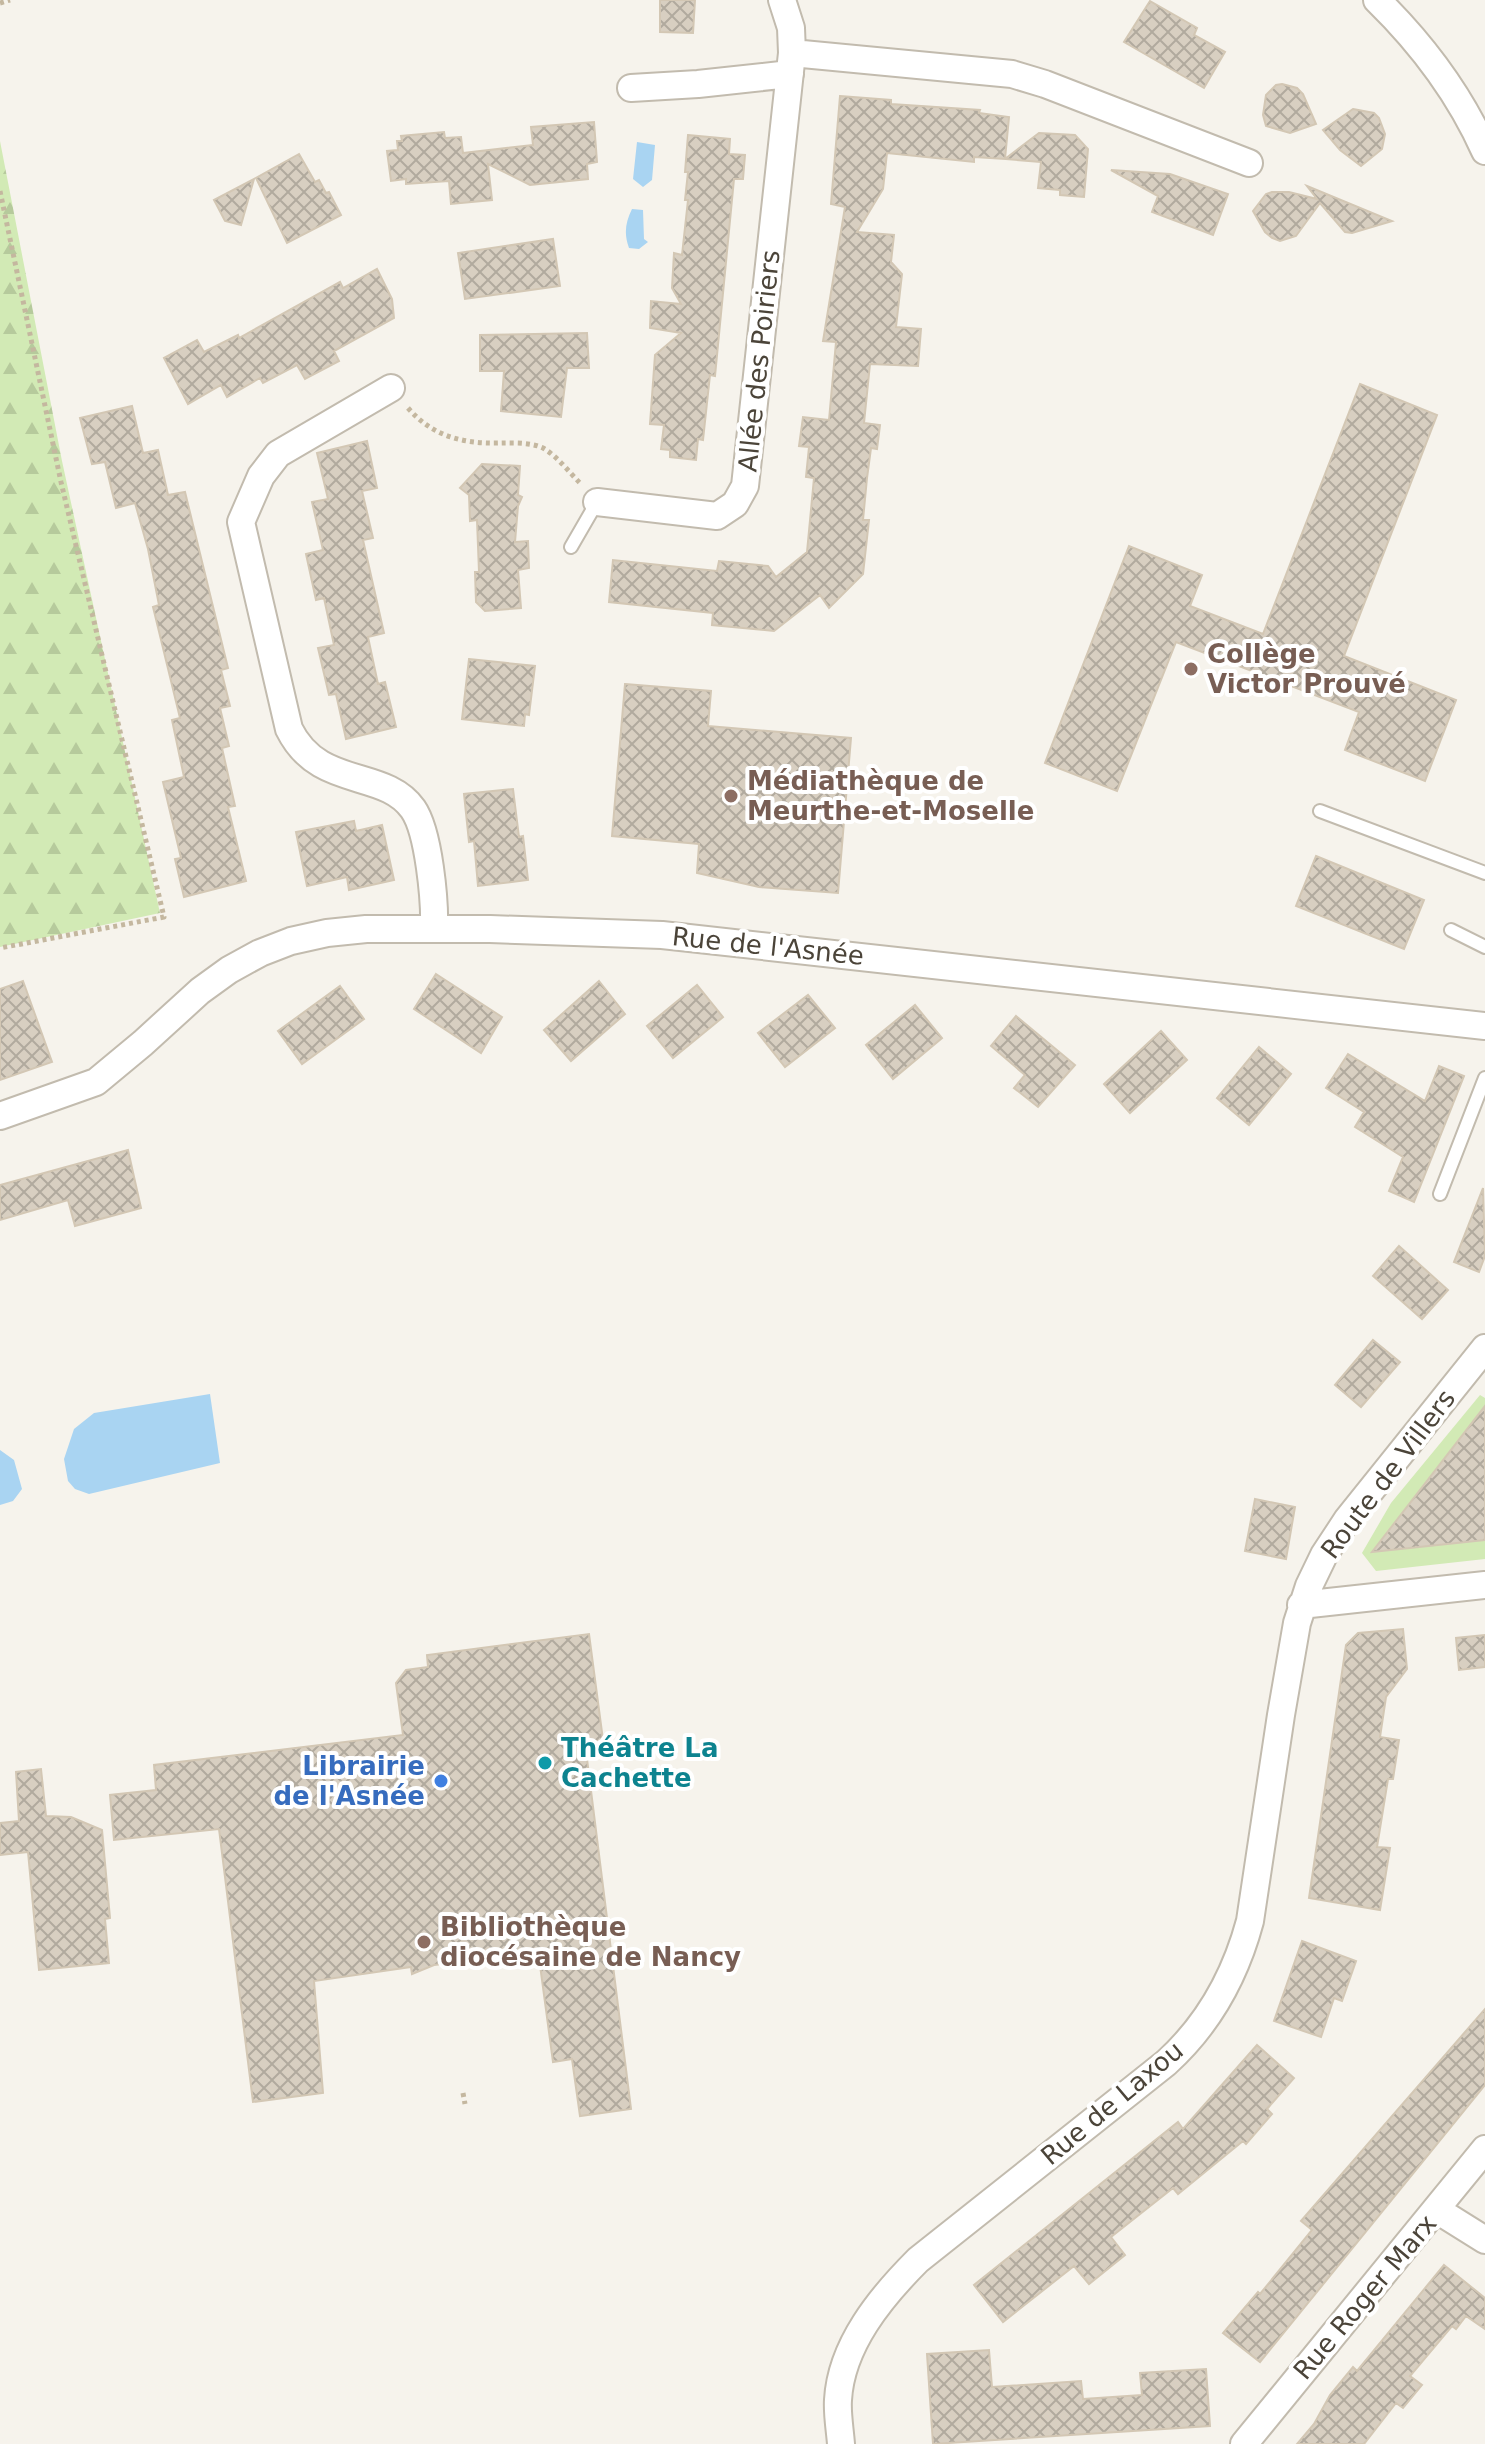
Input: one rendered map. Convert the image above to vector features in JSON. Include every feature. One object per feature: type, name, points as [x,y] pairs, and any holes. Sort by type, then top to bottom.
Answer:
[{"type":"street","name":"Allée des Poiriers","points":[[597,502],[717,516],[735,504],[745,486],[791,64],[791,28],[782,0]]},
{"type":"street","points":[[1377,0],[1423,50],[1457,96],[1485,151]]},
{"type":"street","points":[[631,88],[698,84],[791,64],[1012,74],[1249,163]]},
{"type":"street","points":[[391,388],[278,454],[257,484],[241,522],[289,729],[302,752],[316,762],[387,790],[415,811],[434,891],[434,929]]},
{"type":"street","name":"Rue de l'Asnée","points":[[0,1116],[96,1082],[200,991],[260,953],[291,941],[366,929],[662,935],[1485,1026]]},
{"type":"street","name":"Route de Villers","points":[[1301,1605],[1324,1555],[1347,1520],[1485,1348]]},
{"type":"street","points":[[1301,1605],[1485,1585]]},
{"type":"street","name":"Rue de Laxou","points":[[841,2444],[837,2401],[842,2374],[865,2323],[896,2282],[918,2260],[1166,2063],[1185,2046],[1218,2000],[1243,1950],[1250,1921],[1301,1605]]},
{"type":"street","name":"Rue Roger Marx","points":[[1244,2444],[1485,2149]]},
{"type":"street","points":[[1437,2210],[1485,2240]]},
{"type":"lane","points":[[571,547],[597,502]]},
{"type":"lane","points":[[1320,811],[1485,873]]},
{"type":"lane","points":[[1451,930],[1485,947]]},
{"type":"lane","points":[[1440,1194],[1485,1078]]},
{"type":"path","points":[[0,3],[10,0]]},
{"type":"path","points":[[0,191],[61,482],[164,917],[0,948]]},
{"type":"path","points":[[391,388],[417,418],[446,438],[477,444],[522,443],[544,449],[597,502]]},
{"type":"path","points":[[463,2093],[465,2104]]},
{"type":"green space","points":[[0,141],[62,461],[160,913],[0,947]]},
{"type":"green space","points":[[1480,1395],[1485,1398],[1485,1414],[1390,1550],[1485,1540],[1485,1559],[1376,1571],[1362,1553],[1391,1503]]},
{"type":"water","points":[[637,142],[655,145],[652,180],[643,187],[633,179]]},
{"type":"water","points":[[632,209],[643,210],[644,239],[648,242],[639,249],[629,248],[626,238]]},
{"type":"water","points":[[210,1394],[220,1463],[89,1494],[75,1489],[68,1481],[64,1459],[74,1429],[94,1413]]},
{"type":"water","points":[[0,1450],[14,1460],[22,1489],[13,1501],[0,1505]]},
{"type":"building","points":[[660,0],[695,0],[693,33],[660,32]]},
{"type":"building","points":[[1150,1],[1197,28],[1194,35],[1225,52],[1204,88],[1124,42]]},
{"type":"building","points":[[1276,85],[1297,88],[1303,94],[1316,124],[1290,133],[1266,126],[1263,115],[1266,95]]},
{"type":"building","points":[[840,96],[891,100],[891,104],[980,110],[979,113],[1009,117],[1005,159],[974,157],[974,162],[887,153],[883,189],[857,232],[894,235],[891,262],[902,274],[896,327],[921,329],[918,366],[870,364],[864,423],[880,425],[877,449],[871,448],[867,478],[863,520],[869,520],[863,574],[829,608],[820,595],[774,631],[712,625],[713,613],[609,602],[613,560],[717,571],[719,561],[768,566],[776,577],[807,552],[814,478],[806,477],[809,447],[799,446],[803,417],[829,420],[836,342],[823,341],[845,207],[831,204]]},
{"type":"building","points":[[1353,109],[1374,113],[1385,134],[1382,149],[1361,166],[1340,150],[1323,130]]},
{"type":"building","points":[[594,122],[597,162],[587,164],[588,179],[530,185],[488,164],[492,200],[451,204],[449,181],[406,184],[406,179],[391,181],[387,151],[398,150],[397,141],[402,141],[401,136],[444,132],[445,138],[461,137],[463,153],[533,145],[531,127]]},
{"type":"building","points":[[1039,133],[1075,135],[1088,149],[1084,197],[1060,195],[1060,190],[1038,188],[1041,162],[1005,159]]},
{"type":"building","points":[[688,135],[730,139],[729,154],[745,155],[743,179],[734,179],[715,376],[710,375],[703,440],[698,439],[696,460],[670,457],[670,450],[661,449],[664,425],[650,424],[655,355],[681,333],[650,328],[651,301],[681,304],[672,288],[674,253],[682,255],[688,200],[685,200],[688,172],[685,172]]},
{"type":"building","points":[[299,154],[315,182],[319,180],[326,193],[329,192],[341,215],[287,243],[256,178]]},
{"type":"building","points":[[1111,170],[1170,174],[1228,194],[1213,235],[1152,212],[1158,196]]},
{"type":"building","points":[[254,179],[241,225],[225,221],[214,200]]},
{"type":"building","points":[[1307,186],[1392,221],[1352,233],[1345,232],[1320,203],[1296,236],[1280,241],[1272,238],[1253,211],[1266,194],[1272,192],[1289,192],[1317,199]]},
{"type":"building","points":[[553,239],[560,286],[465,299],[458,253]]},
{"type":"building","points":[[377,269],[392,299],[394,318],[334,351],[339,361],[305,379],[297,365],[263,383],[260,378],[227,397],[221,385],[188,404],[164,358],[197,340],[204,352],[238,335],[239,338],[340,282],[343,288]]},
{"type":"building","points":[[587,333],[589,368],[567,368],[561,417],[501,411],[504,371],[480,371],[480,335]]},
{"type":"building","points":[[1360,384],[1437,415],[1344,656],[1456,700],[1425,781],[1345,750],[1359,712],[1176,642],[1117,791],[1045,763],[1129,546],[1202,575],[1190,606],[1263,634]]},
{"type":"building","points":[[132,406],[143,453],[158,450],[168,495],[185,492],[228,668],[221,670],[230,706],[220,708],[229,746],[222,748],[235,806],[228,807],[246,881],[184,897],[175,859],[181,858],[163,782],[184,777],[172,720],[180,718],[153,607],[159,605],[148,549],[135,503],[116,508],[105,462],[92,464],[80,418]]},
{"type":"building","points":[[367,441],[377,488],[362,491],[373,538],[363,540],[384,633],[368,637],[378,684],[385,682],[396,727],[346,739],[336,694],[329,695],[318,648],[334,645],[324,598],[316,600],[306,554],[323,550],[312,502],[328,499],[317,453]]},
{"type":"building","points":[[482,464],[520,466],[518,495],[522,497],[518,506],[515,542],[528,541],[529,568],[518,570],[521,608],[485,611],[476,602],[475,572],[479,572],[477,520],[470,521],[469,495],[460,488]]},
{"type":"building","points":[[469,659],[535,666],[529,715],[525,714],[524,726],[462,719]]},
{"type":"building","name":"Médiathèque de Meurthe-et-Moselle","points":[[625,684],[711,691],[708,726],[851,738],[838,893],[759,887],[697,873],[699,844],[612,836]]},
{"type":"building","points":[[513,789],[528,880],[478,886],[474,841],[469,842],[464,794]]},
{"type":"building","points":[[354,821],[356,831],[382,825],[394,880],[349,890],[347,877],[307,886],[296,832]]},
{"type":"building","points":[[1316,856],[1424,900],[1404,949],[1296,906]]},
{"type":"building","points":[[436,974],[502,1017],[481,1053],[414,1009]]},
{"type":"building","points":[[23,981],[52,1062],[0,1080],[0,989]]},
{"type":"building","points":[[599,981],[625,1014],[571,1061],[544,1030]]},
{"type":"building","points":[[697,985],[723,1017],[673,1058],[647,1026]]},
{"type":"building","points":[[340,986],[364,1019],[302,1064],[278,1031]]},
{"type":"building","points":[[808,995],[835,1028],[785,1067],[758,1033]]},
{"type":"building","points":[[915,1005],[942,1038],[893,1079],[866,1045]]},
{"type":"building","points":[[1016,1016],[1075,1065],[1038,1107],[1014,1088],[1025,1075],[991,1046]]},
{"type":"building","points":[[1161,1031],[1187,1060],[1130,1113],[1104,1084]]},
{"type":"building","points":[[1259,1047],[1291,1074],[1249,1125],[1217,1098]]},
{"type":"building","points":[[1348,1054],[1425,1101],[1439,1066],[1464,1076],[1414,1202],[1389,1191],[1403,1157],[1355,1127],[1364,1112],[1326,1088]]},
{"type":"building","points":[[128,1150],[141,1208],[75,1226],[68,1200],[0,1220],[0,1185]]},
{"type":"building","points":[[1483,1188],[1485,1256],[1479,1272],[1454,1262]]},
{"type":"building","points":[[1399,1246],[1448,1290],[1422,1319],[1373,1276]]},
{"type":"building","points":[[1373,1340],[1400,1362],[1361,1407],[1335,1385]]},
{"type":"building","points":[[1485,1406],[1485,1540],[1372,1552]]},
{"type":"building","points":[[1255,1499],[1295,1507],[1286,1559],[1245,1551]]},
{"type":"building","points":[[1403,1629],[1407,1669],[1386,1697],[1380,1737],[1399,1740],[1393,1779],[1388,1779],[1377,1847],[1390,1848],[1380,1910],[1309,1898],[1346,1645],[1358,1633]]},
{"type":"building","points":[[589,1634],[603,1740],[585,1743],[631,2109],[580,2116],[572,2059],[553,2062],[538,1950],[487,1957],[489,1964],[468,1961],[434,1965],[412,1974],[411,1967],[314,1981],[323,2093],[253,2102],[219,1829],[114,1840],[110,1795],[156,1790],[154,1765],[403,1735],[396,1683],[406,1670],[428,1667],[427,1655]]},
{"type":"building","points":[[1485,1635],[1485,1667],[1459,1670],[1456,1638]]},
{"type":"building","points":[[41,1769],[46,1816],[71,1817],[102,1830],[110,1918],[105,1919],[109,1963],[39,1970],[28,1852],[0,1855],[0,1823],[19,1821],[16,1772]]},
{"type":"building","points":[[1302,1941],[1356,1961],[1342,2001],[1334,1998],[1321,2037],[1274,2021]]},
{"type":"building","points":[[1485,2009],[1485,2085],[1260,2362],[1223,2333],[1258,2292],[1260,2294],[1312,2230],[1301,2221]]},
{"type":"building","points":[[1257,2045],[1294,2078],[1267,2109],[1272,2114],[1246,2144],[1243,2141],[1178,2194],[1173,2188],[1111,2237],[1125,2255],[1089,2284],[1074,2266],[1003,2322],[974,2285],[1178,2122],[1183,2129]]},
{"type":"building","points":[[1444,2265],[1485,2298],[1485,2329],[1466,2316],[1456,2329],[1452,2326],[1410,2376],[1422,2385],[1403,2408],[1396,2403],[1364,2444],[1297,2444],[1314,2424],[1330,2395],[1353,2367],[1357,2371]]},
{"type":"building","points":[[989,2350],[992,2387],[1081,2381],[1083,2399],[1142,2395],[1140,2373],[1206,2369],[1210,2426],[933,2444],[927,2354]]},
{"type":"place","name":"Collège Victor Prouvé","points":[[1191,669]]},
{"type":"place","name":"Médiathèque de Meurthe-et-Moselle","points":[[731,796]]},
{"type":"place","name":"Théâtre La Cachette","points":[[545,1763]]},
{"type":"place","name":"Librairie de l'Asnée","points":[[441,1781]]},
{"type":"place","name":"Bibliothèque diocésaine de Nancy","points":[[424,1942]]}]
